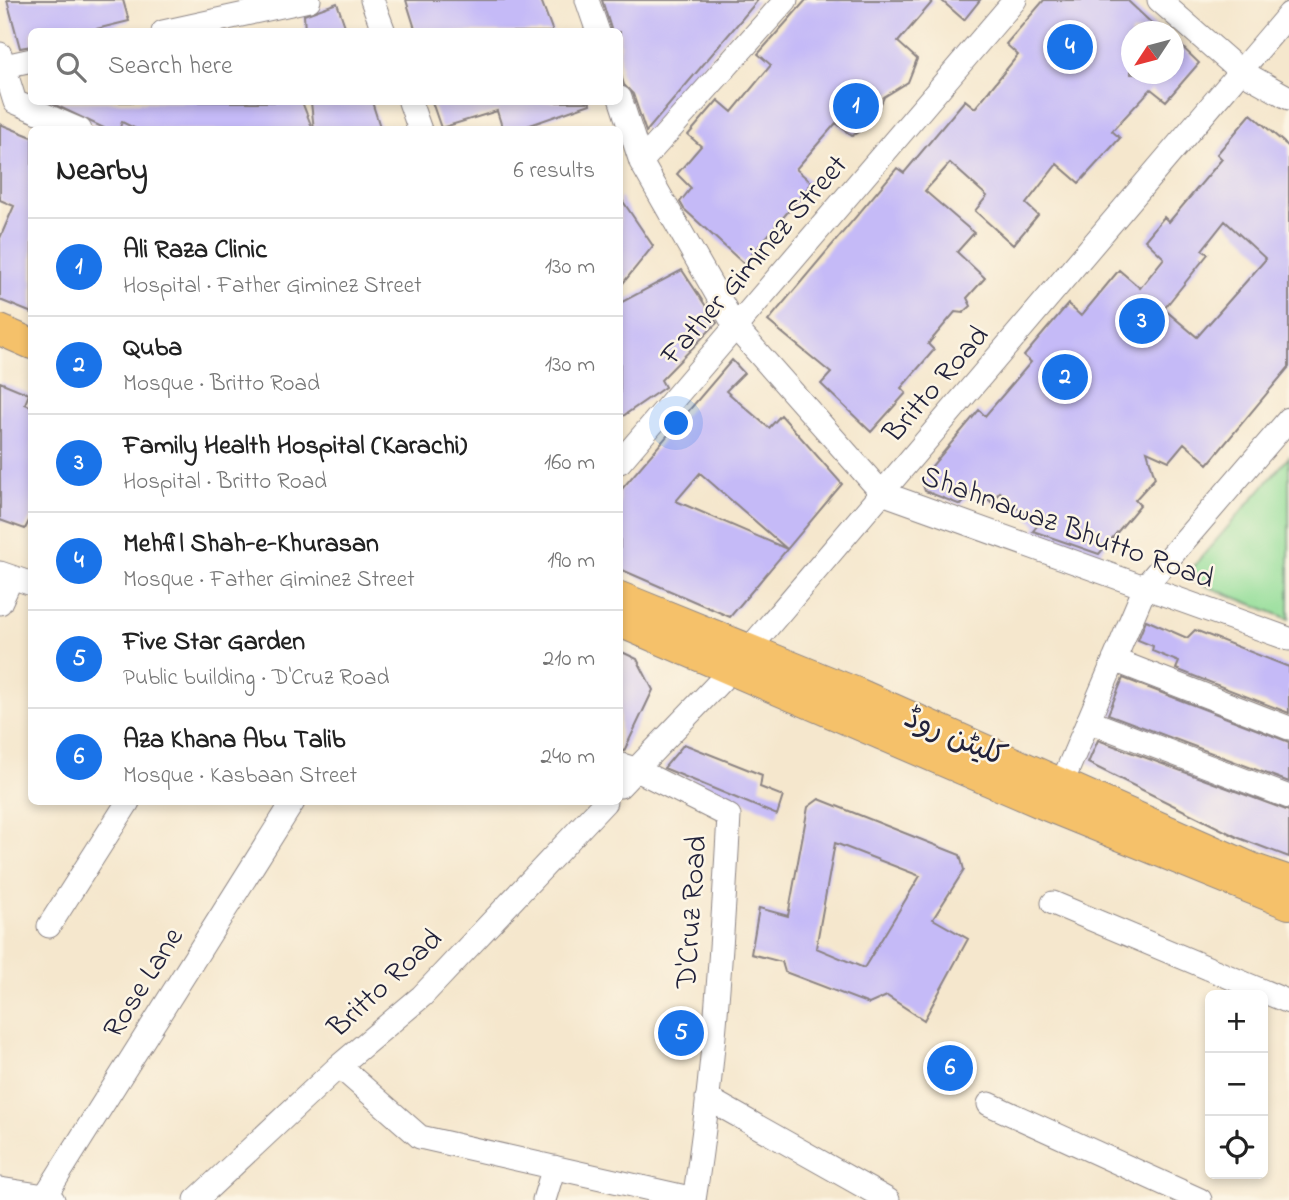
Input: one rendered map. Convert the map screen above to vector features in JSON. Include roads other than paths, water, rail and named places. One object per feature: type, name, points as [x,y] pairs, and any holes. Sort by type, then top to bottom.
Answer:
[{"type":"main road","points":[[0,330],[28,342]]},
{"type":"main road","points":[[0,352],[28,364]]},
{"type":"main road","name":"کلیٹن روڈ","points":[[623,599],[741,659],[1050,807],[1289,904]]},
{"type":"main road","name":"کلیٹن روڈ","points":[[623,623],[741,659],[1062,783],[1254,869],[1289,880]]},
{"type":"street","points":[[181,28],[309,0]]},
{"type":"street","points":[[372,0],[382,28]]},
{"type":"street","points":[[587,0],[597,28]]},
{"type":"street","points":[[640,162],[786,0]]},
{"type":"street","name":"Father Giminez Street","points":[[623,459],[1015,0]]},
{"type":"street","points":[[1159,0],[1239,70],[1289,98]]},
{"type":"street","name":"Britto Road","points":[[627,766],[741,659],[1289,14]]},
{"type":"street","points":[[28,60],[1,62],[15,102],[71,126]]},
{"type":"street","points":[[411,105],[419,126]]},
{"type":"street","name":"Shahnawaz Bhutto Road","points":[[622,105],[640,162],[736,328],[882,493],[1146,585],[1289,639]]},
{"type":"street","points":[[1062,783],[1146,585],[1289,419]]},
{"type":"street","points":[[0,603],[14,578]]},
{"type":"street","points":[[1114,660],[1289,728]]},
{"type":"street","points":[[1088,721],[1289,797]]},
{"type":"street","name":"D'Cruz Road","points":[[627,766],[729,816],[707,1098],[694,1199]]},
{"type":"street","points":[[49,926],[126,805]]},
{"type":"street","name":"Rose Lane","points":[[49,1198],[291,805]]},
{"type":"street","name":"Britto Road","points":[[196,1200],[340,1066],[422,996],[602,805]]},
{"type":"street","points":[[1053,903],[1289,1002]]},
{"type":"street","points":[[340,1066],[420,1137],[694,1199]]},
{"type":"street","points":[[707,1098],[888,1200]]},
{"type":"street","points":[[989,1104],[1200,1200]]},
{"type":"street","points":[[544,1200],[554,1167]]},
{"type":"street","points":[[0,1189],[49,1198]]},
{"type":"place","name":"Mehfil Shah-e-Khurasan","points":[[1070,47]]},
{"type":"place","name":"Ali Raza Clinic","points":[[856,106]]},
{"type":"place","name":"Family Health Hospital (Karachi)","points":[[1142,321]]},
{"type":"place","name":"Quba","points":[[1065,377]]},
{"type":"place","name":"Five Star Garden","points":[[681,1033]]},
{"type":"place","name":"Aza Khana Abu Talib","points":[[950,1068]]}]
